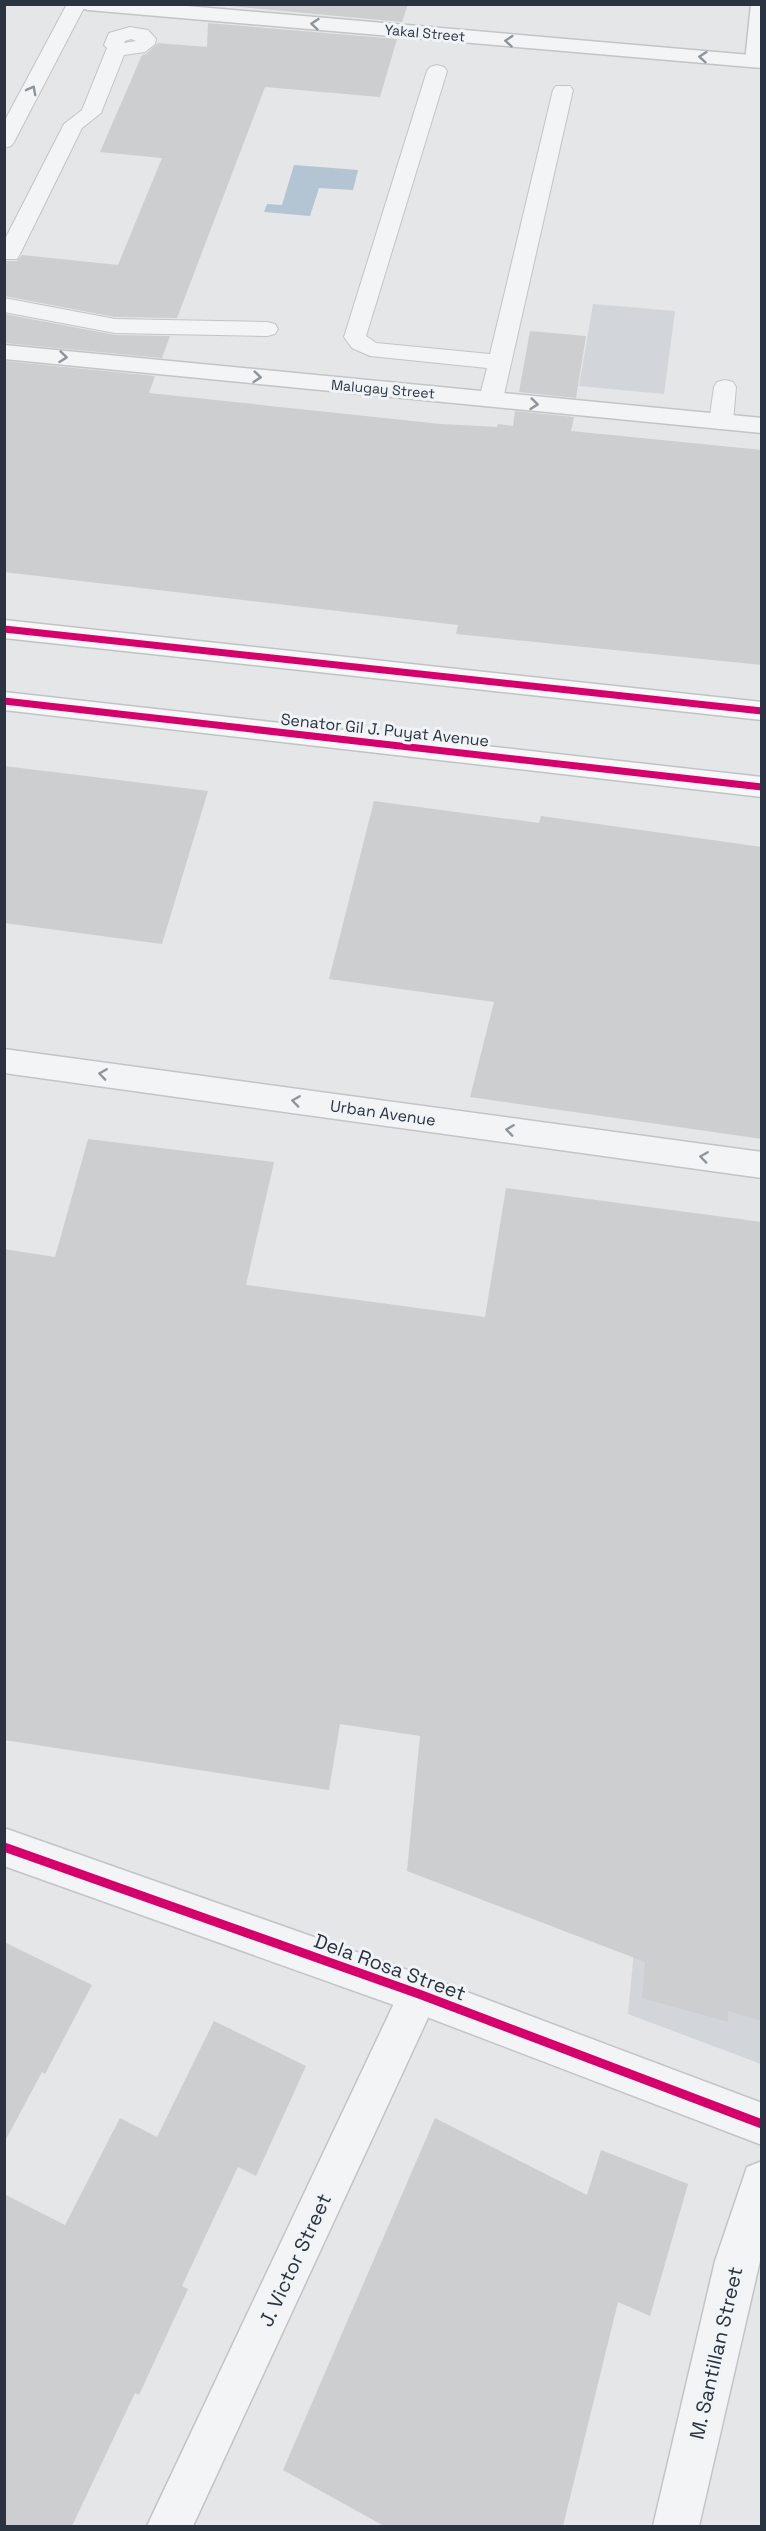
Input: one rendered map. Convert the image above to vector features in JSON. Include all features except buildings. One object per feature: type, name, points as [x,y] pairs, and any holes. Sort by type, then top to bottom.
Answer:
[{"type":"main road","points":[[4,628],[762,711]]},
{"type":"main road","name":"Senator Gil J. Puyat Avenue","points":[[4,701],[762,786]]},
{"type":"street","name":"Yakal Street","points":[[88,4],[758,62]]},
{"type":"street","points":[[758,62],[761,4]]},
{"type":"street","name":"Malugay Street","points":[[4,352],[762,426]]},
{"type":"street","name":"Urban Avenue","points":[[4,1060],[762,1165]]},
{"type":"street","name":"Dela Rosa Street","points":[[4,1848],[419,1994],[762,2124]]},
{"type":"street","name":"J. Victor Street","points":[[170,2526],[419,1994]]},
{"type":"street","name":"M. Santillan Street","points":[[676,2526],[737,2261],[762,2182]]},
{"type":"lane","points":[[4,142],[77,4]]},
{"type":"lane","points":[[9,254],[74,124],[91,113],[125,40],[149,26],[159,10]]},
{"type":"lane","points":[[437,71],[355,337],[360,344],[370,349],[500,362]]},
{"type":"lane","points":[[491,399],[563,90]]},
{"type":"lane","points":[[4,305],[115,326],[267,329]]},
{"type":"lane","points":[[721,422],[725,387]]},
{"type":"shaded area","points":[[593,304],[675,311],[664,394],[579,386]]},
{"type":"shaded area","points":[[644,1846],[761,1866],[761,2064],[628,2014]]},
{"type":"water","points":[[294,165],[358,170],[353,190],[319,188],[310,216],[264,212],[267,204],[282,205]]},
{"type":"cycle path","points":[[4,629],[762,711]]},
{"type":"cycle path","points":[[4,701],[762,787]]},
{"type":"cycle path","points":[[4,1847],[419,1994],[762,2124]]}]
